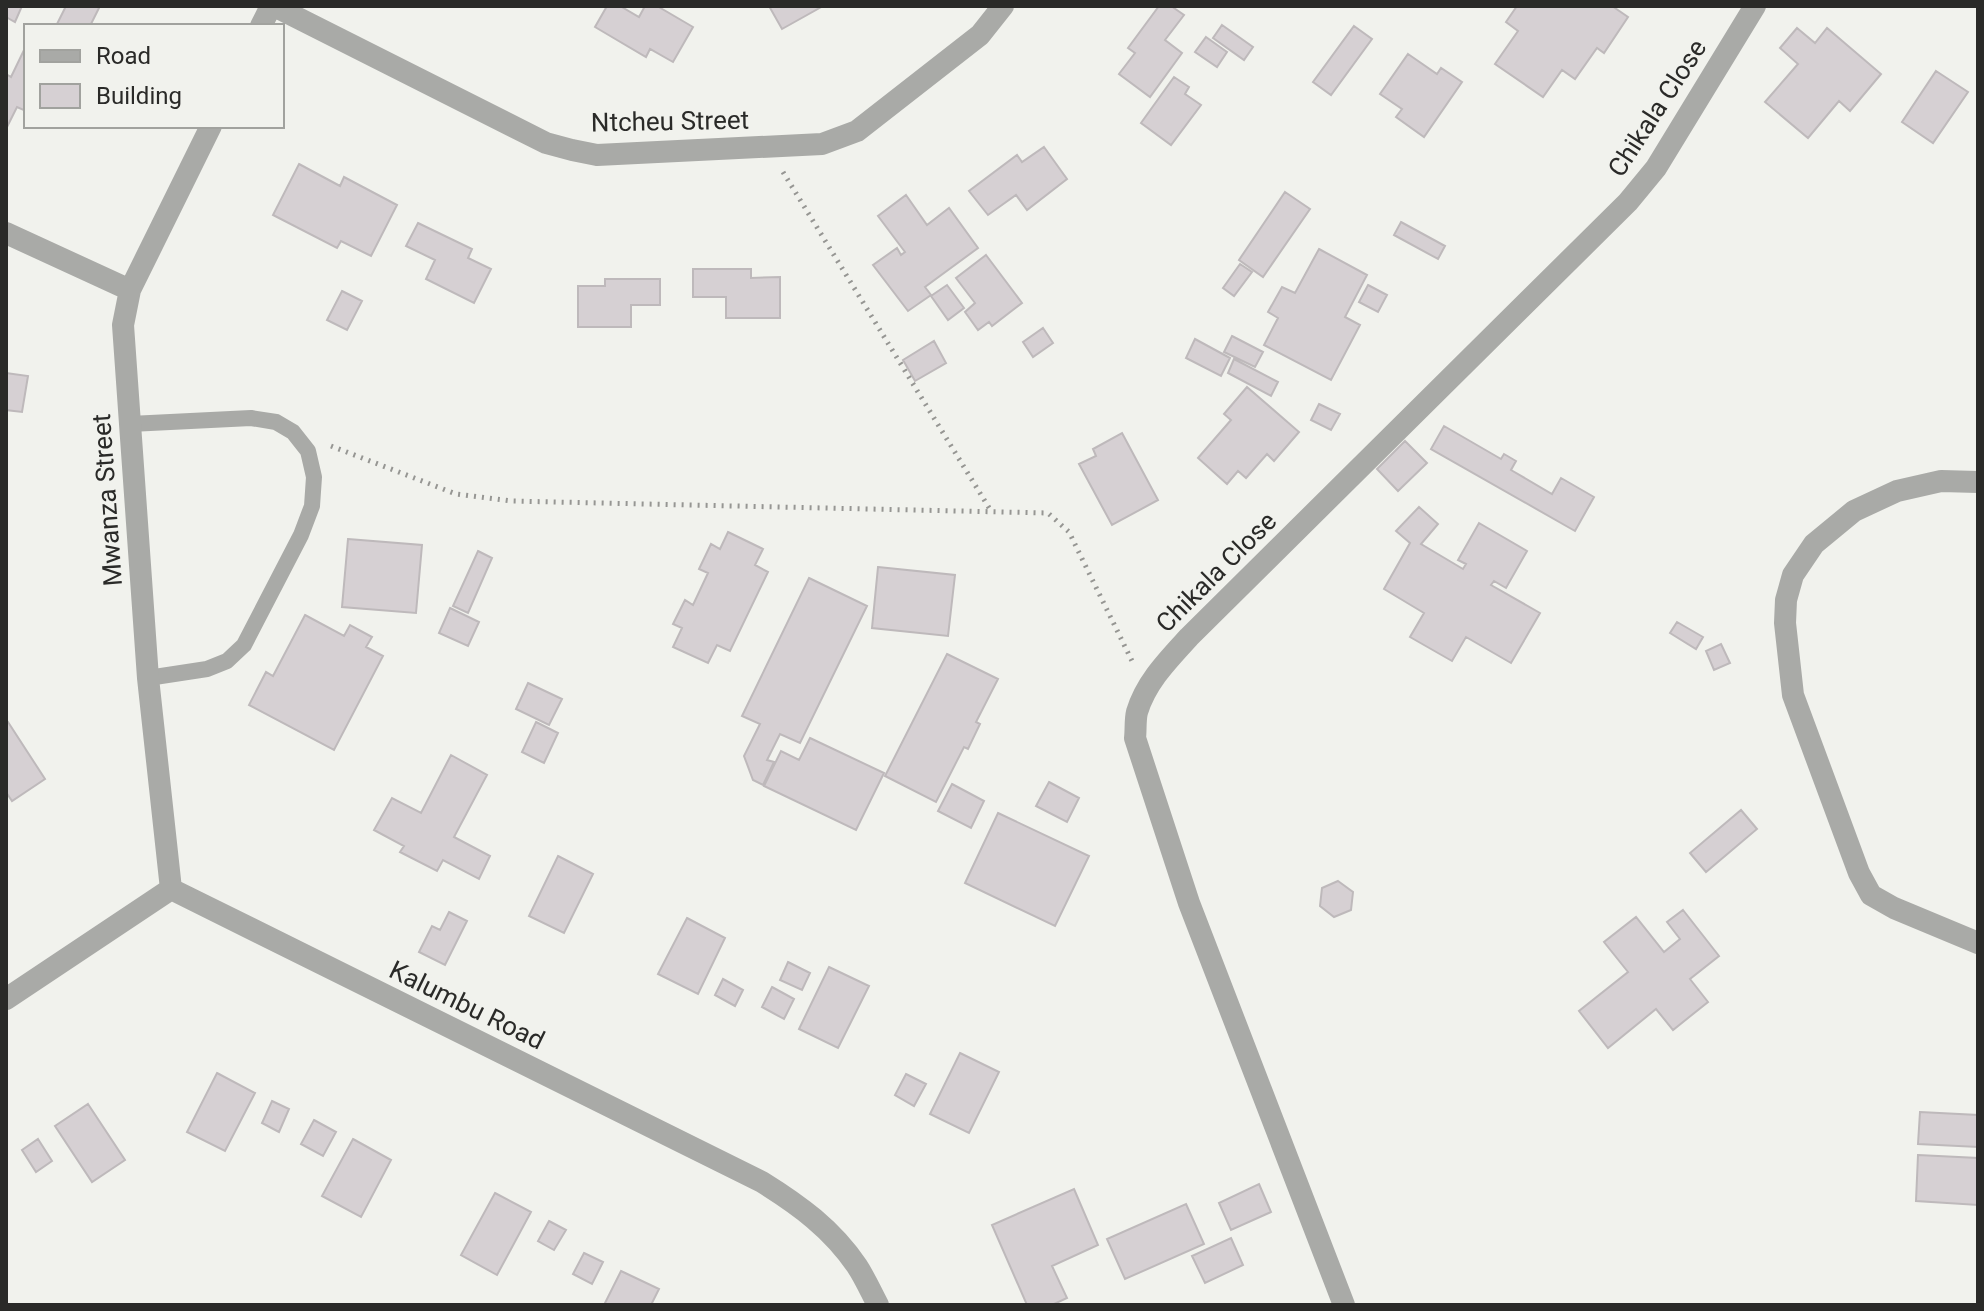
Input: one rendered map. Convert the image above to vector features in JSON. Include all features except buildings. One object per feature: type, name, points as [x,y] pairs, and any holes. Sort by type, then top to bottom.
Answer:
[{"type":"street","points":[[262,24],[272,6]]},
{"type":"street","name":"Ntcheu Street","points":[[272,6],[546,143],[597,155],[822,144],[857,131],[980,35],[1003,6]]},
{"type":"street","name":"Chikala Close","points":[[1344,1305],[1189,903],[1135,738],[1136,714],[1146,690],[1163,665],[1189,637],[1628,202],[1656,168],[1755,6]]},
{"type":"street","name":"Mwanza Street","points":[[171,889],[148,678],[123,325],[130,290],[210,128]]},
{"type":"street","points":[[6,233],[130,290]]},
{"type":"street","points":[[1978,482],[1941,481],[1897,491],[1854,511],[1814,544],[1793,575],[1786,600],[1785,623],[1793,695],[1859,873],[1871,895],[1894,908],[1978,943]]},
{"type":"street","points":[[6,999],[171,889]]},
{"type":"street","name":"Kalumbu Road","points":[[171,889],[762,1182],[798,1205],[830,1232],[856,1266],[878,1305]]},
{"type":"lane","points":[[130,424],[251,418],[276,422],[293,432],[308,451],[314,477],[312,506],[301,535],[244,645],[227,661],[207,669],[148,678]]},
{"type":"path","points":[[767,146],[991,512]]},
{"type":"path","points":[[293,432],[456,494],[511,501],[1048,513],[1069,532],[1146,690]]}]
